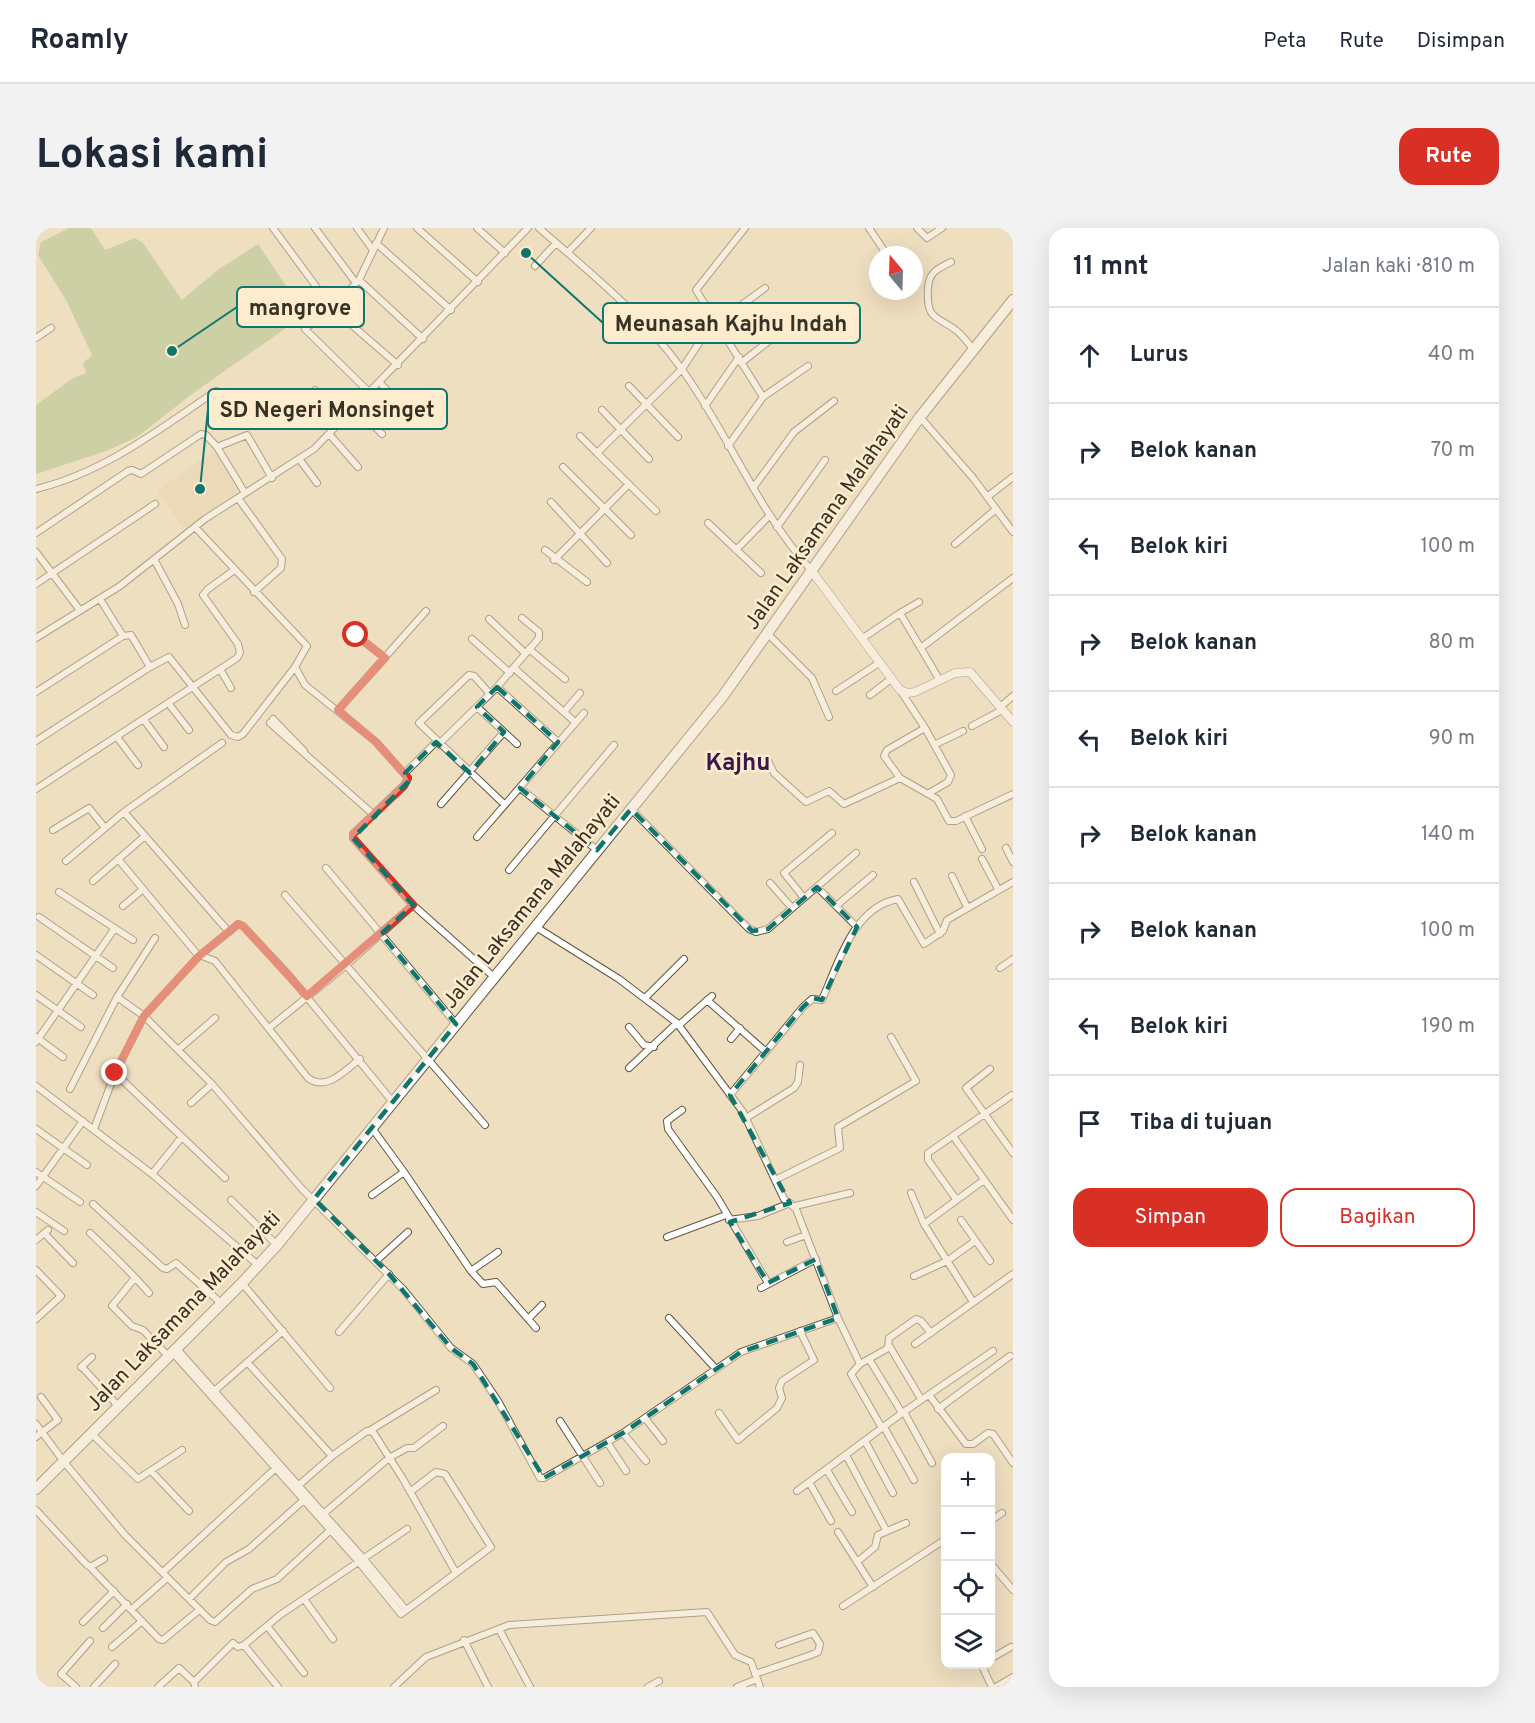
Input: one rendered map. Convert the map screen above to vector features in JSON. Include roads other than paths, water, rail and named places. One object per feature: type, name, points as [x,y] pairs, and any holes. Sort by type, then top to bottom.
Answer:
[{"type":"highway","name":"Jalan Laksamana Malahayati","points":[[36,1489],[222,1304],[277,1245],[723,696],[920,417],[1013,300]]},
{"type":"street","points":[[273,228],[332,308],[398,365]]},
{"type":"street","points":[[315,228],[357,282],[423,339]]},
{"type":"street","points":[[357,228],[375,247],[451,310]]},
{"type":"street","points":[[370,393],[305,329],[332,308],[357,282],[384,228]]},
{"type":"street","points":[[417,228],[478,282]]},
{"type":"street","points":[[477,228],[505,253]]},
{"type":"street","points":[[36,638],[155,561],[195,527],[300,460],[330,435],[528,228]]},
{"type":"street","points":[[539,228],[568,252],[655,335],[682,369],[777,527],[863,638],[936,744],[951,778],[929,793]]},
{"type":"street","points":[[568,252],[591,228]]},
{"type":"street","points":[[745,228],[696,290],[763,397]]},
{"type":"street","points":[[869,228],[881,246]]},
{"type":"street","points":[[917,228],[927,238],[942,228]]},
{"type":"street","points":[[536,267],[556,243]]},
{"type":"street","points":[[951,262],[932,273],[928,280],[928,308],[935,318],[959,332],[973,349]]},
{"type":"street","points":[[597,453],[682,369],[716,321],[765,288]]},
{"type":"street","points":[[705,406],[740,360],[788,326]]},
{"type":"street","points":[[36,338],[51,328]]},
{"type":"street","points":[[728,446],[763,397],[808,366]]},
{"type":"street","points":[[380,383],[407,411]]},
{"type":"street","points":[[629,386],[678,437]]},
{"type":"street","points":[[315,390],[346,418]]},
{"type":"street","points":[[36,489],[62,482],[113,459],[216,391]]},
{"type":"street","points":[[753,488],[794,432],[834,401]]},
{"type":"street","points":[[357,407],[382,434]]},
{"type":"street","points":[[602,410],[650,459]]},
{"type":"street","points":[[920,417],[987,496],[1013,532]]},
{"type":"street","points":[[36,533],[128,471],[132,470],[141,474],[198,436],[206,435],[217,447],[245,493]]},
{"type":"street","points":[[217,447],[248,435],[272,478]]},
{"type":"street","points":[[330,435],[358,467]]},
{"type":"street","points":[[580,436],[656,510]]},
{"type":"street","points":[[300,460],[317,483]]},
{"type":"street","points":[[777,527],[825,460]]},
{"type":"street","points":[[563,467],[631,535]]},
{"type":"street","points":[[987,496],[1013,477]]},
{"type":"street","points":[[554,560],[579,532],[629,484]]},
{"type":"street","points":[[238,498],[282,559],[281,568],[255,592]]},
{"type":"street","points":[[551,502],[607,563]]},
{"type":"street","points":[[36,584],[155,504]]},
{"type":"street","points":[[955,544],[996,509]]},
{"type":"street","points":[[736,550],[770,514]]},
{"type":"street","points":[[708,523],[762,573]]},
{"type":"street","points":[[36,741],[169,657],[231,735],[238,737],[254,723],[296,668],[308,649],[306,642],[233,571],[195,527]]},
{"type":"street","points":[[544,550],[554,560],[587,582]]},
{"type":"street","points":[[36,552],[80,609]]},
{"type":"street","points":[[155,561],[178,604],[185,625]]},
{"type":"street","points":[[36,789],[237,658],[240,649],[203,595],[233,571]]},
{"type":"street","points":[[922,647],[1013,578]]},
{"type":"street","points":[[100,598],[123,636]]},
{"type":"street","points":[[863,638],[919,602]]},
{"type":"street","points":[[338,710],[426,611]]},
{"type":"street","points":[[900,613],[939,679]]},
{"type":"street","points":[[405,774],[477,708],[512,670],[540,634],[522,618]]},
{"type":"street","points":[[489,620],[565,679]]},
{"type":"street","points":[[768,634],[812,678],[829,717]]},
{"type":"street","points":[[36,692],[123,636],[131,635],[150,667]]},
{"type":"street","points":[[356,635],[385,658]]},
{"type":"street","points":[[472,639],[575,723]]},
{"type":"street","points":[[836,691],[879,663]]},
{"type":"street","points":[[296,668],[300,680],[376,742],[408,778],[404,786],[353,834],[353,838],[413,905],[494,977]]},
{"type":"street","points":[[220,669],[231,688]]},
{"type":"street","points":[[900,690],[908,693],[915,692],[955,673],[970,672],[1013,722]]},
{"type":"street","points":[[490,693],[474,676],[466,676],[419,722],[438,743],[504,804]]},
{"type":"street","points":[[870,695],[891,679]]},
{"type":"street","points":[[497,687],[558,742]]},
{"type":"street","points":[[564,712],[580,693]]},
{"type":"street","points":[[972,726],[1001,709],[1013,696]]},
{"type":"street","points":[[169,704],[189,730]]},
{"type":"street","points":[[477,708],[517,744]]},
{"type":"street","points":[[477,837],[584,713]]},
{"type":"street","points":[[144,720],[164,747]]},
{"type":"street","points":[[272,721],[374,814]]},
{"type":"street","points":[[925,728],[884,753],[889,766],[900,778],[937,799],[949,821],[1013,794]]},
{"type":"street","points":[[936,744],[963,731]]},
{"type":"street","points":[[441,804],[504,732]]},
{"type":"street","points":[[117,737],[138,765]]},
{"type":"street","points":[[66,861],[124,812],[222,742]]},
{"type":"street","points":[[509,870],[614,745]]},
{"type":"street","points":[[767,759],[774,773],[806,802],[829,791],[844,804],[900,778]]},
{"type":"street","points":[[520,788],[597,850]]},
{"type":"street","points":[[53,830],[88,808],[105,828]]},
{"type":"street","points":[[631,809],[748,929],[756,932],[764,931],[856,853]]},
{"type":"street","points":[[124,812],[229,932]]},
{"type":"street","points":[[965,816],[982,849]]},
{"type":"street","points":[[804,898],[784,873],[832,833]]},
{"type":"street","points":[[93,881],[145,836]]},
{"type":"street","points":[[1006,848],[1013,862]]},
{"type":"street","points":[[118,859],[199,956],[215,961],[313,1082],[330,1082],[360,1059]]},
{"type":"street","points":[[982,859],[998,889]]},
{"type":"street","points":[[326,868],[456,1024]]},
{"type":"street","points":[[836,906],[873,875]]},
{"type":"street","points":[[952,876],[967,907]]},
{"type":"street","points":[[914,882],[940,934]]},
{"type":"street","points":[[730,1095],[765,1051],[813,999],[822,1000],[857,927],[884,902],[898,899],[922,944],[940,934],[947,920],[1013,882]]},
{"type":"street","points":[[770,883],[792,908]]},
{"type":"street","points":[[817,887],[857,927]]},
{"type":"street","points":[[123,906],[142,889]]},
{"type":"street","points":[[59,892],[133,940]]},
{"type":"street","points":[[285,896],[344,967],[428,1058],[485,1125]]},
{"type":"street","points":[[268,1028],[344,967],[413,905]]},
{"type":"street","points":[[39,917],[113,968]]},
{"type":"street","points":[[94,1129],[115,1073],[144,1016],[199,956],[238,924],[242,925],[307,996],[392,1101]]},
{"type":"street","points":[[535,926],[645,998],[678,1024],[746,1118],[784,1198],[792,1204],[807,1235],[838,1318],[860,1364]]},
{"type":"street","points":[[63,1057],[37,1039],[115,928]]},
{"type":"street","points":[[70,1089],[117,997],[155,938]]},
{"type":"street","points":[[36,955],[93,995]]},
{"type":"street","points":[[645,998],[684,960]]},
{"type":"street","points":[[1000,968],[1013,960]]},
{"type":"street","points":[[36,995],[81,1028]]},
{"type":"street","points":[[117,997],[144,1016],[179,1049],[212,1084],[270,1155],[389,1274],[452,1348],[473,1364],[498,1401],[538,1477],[544,1478],[623,1433],[741,1352],[838,1318]]},
{"type":"street","points":[[629,1068],[710,998],[765,1051]]},
{"type":"street","points":[[179,1049],[215,1018]]},
{"type":"street","points":[[629,1027],[644,1045],[654,1047]]},
{"type":"street","points":[[731,1039],[740,1028]]},
{"type":"street","points":[[775,1180],[840,1148],[838,1127],[916,1081],[891,1037]]},
{"type":"street","points":[[746,1118],[794,1088],[798,1082],[800,1065]]},
{"type":"street","points":[[990,1069],[966,1087],[1013,1152]]},
{"type":"street","points":[[115,1073],[225,1178]]},
{"type":"street","points":[[191,1103],[212,1084]]},
{"type":"street","points":[[36,1086],[152,1174],[258,1265]]},
{"type":"street","points":[[957,1199],[927,1158],[928,1153],[1012,1095]]},
{"type":"street","points":[[682,1110],[668,1121],[668,1129],[693,1161],[768,1282]]},
{"type":"street","points":[[36,1186],[83,1121]]},
{"type":"street","points":[[371,1128],[404,1172],[471,1271],[483,1284],[496,1282],[536,1328]]},
{"type":"street","points":[[36,1129],[87,1165]]},
{"type":"street","points":[[953,1137],[1013,1220]]},
{"type":"street","points":[[152,1174],[181,1138]]},
{"type":"street","points":[[36,1172],[80,1202]]},
{"type":"street","points":[[372,1195],[404,1172]]},
{"type":"street","points":[[924,1224],[984,1180]]},
{"type":"street","points":[[667,1237],[728,1218],[759,1216],[792,1204],[850,1193]]},
{"type":"street","points":[[910,1193],[924,1224],[974,1302]]},
{"type":"street","points":[[231,1200],[277,1245]]},
{"type":"street","points":[[93,1203],[163,1268],[167,1269],[176,1263],[222,1304]]},
{"type":"street","points":[[36,1212],[64,1231]]},
{"type":"street","points":[[961,1220],[990,1261]]},
{"type":"street","points":[[36,1240],[46,1232],[73,1263]]},
{"type":"street","points":[[376,1261],[408,1232]]},
{"type":"street","points":[[90,1233],[128,1269],[134,1279],[149,1293]]},
{"type":"street","points":[[787,1242],[807,1235]]},
{"type":"street","points":[[914,1276],[947,1261],[975,1240]]},
{"type":"street","points":[[471,1271],[498,1252]]},
{"type":"street","points":[[761,1288],[768,1282],[816,1259]]},
{"type":"street","points":[[339,1332],[389,1274]]},
{"type":"street","points":[[915,1344],[1013,1274]]},
{"type":"street","points":[[36,1319],[61,1296],[38,1275]]},
{"type":"street","points":[[134,1279],[112,1306],[132,1326],[143,1330],[173,1353],[212,1393],[406,1610],[489,1550],[490,1544],[445,1474],[436,1472],[410,1492]]},
{"type":"street","points":[[242,1283],[330,1388]]},
{"type":"street","points":[[528,1319],[542,1305]]},
{"type":"street","points":[[669,1318],[716,1369]]},
{"type":"street","points":[[888,1347],[889,1338],[916,1319],[931,1332]]},
{"type":"street","points":[[212,1393],[283,1331]]},
{"type":"street","points":[[719,1413],[738,1440],[777,1408],[782,1398],[779,1388],[782,1382],[814,1360],[800,1331]]},
{"type":"street","points":[[888,1347],[860,1364],[851,1374],[914,1480]]},
{"type":"street","points":[[888,1347],[893,1350],[921,1399]]},
{"type":"street","points":[[797,1491],[921,1399],[993,1351]]},
{"type":"street","points":[[938,1409],[1010,1356]]},
{"type":"street","points":[[92,1358],[82,1367],[119,1407]]},
{"type":"street","points":[[869,1359],[932,1463]]},
{"type":"street","points":[[247,1362],[332,1456]]},
{"type":"street","points":[[299,1485],[332,1456],[436,1390]]},
{"type":"street","points":[[928,1395],[966,1444],[973,1444],[988,1433],[993,1434],[1012,1458]]},
{"type":"street","points":[[36,1437],[58,1420],[41,1397]]},
{"type":"street","points":[[645,1418],[663,1441]]},
{"type":"street","points":[[560,1421],[600,1483]]},
{"type":"street","points":[[36,1424],[64,1462],[125,1535],[189,1599],[198,1611],[215,1622],[252,1589],[277,1579],[333,1528]]},
{"type":"street","points":[[322,1515],[389,1458],[407,1448],[414,1448],[443,1426]]},
{"type":"street","points":[[369,1431],[376,1435],[456,1573]]},
{"type":"street","points":[[623,1433],[646,1461]]},
{"type":"street","points":[[92,1434],[136,1478],[143,1478],[182,1450]]},
{"type":"street","points":[[865,1441],[893,1493]]},
{"type":"street","points":[[607,1442],[626,1472]]},
{"type":"street","points":[[846,1455],[886,1530]]},
{"type":"street","points":[[277,1467],[299,1485],[306,1498]]},
{"type":"street","points":[[103,1628],[165,1575],[277,1467]]},
{"type":"street","points":[[827,1470],[852,1512]]},
{"type":"street","points":[[152,1472],[189,1510]]},
{"type":"street","points":[[809,1482],[831,1521]]},
{"type":"street","points":[[189,1599],[226,1562],[249,1549],[306,1498]]},
{"type":"street","points":[[36,1510],[156,1637],[163,1640],[198,1611]]},
{"type":"street","points":[[995,1518],[1002,1513]]},
{"type":"street","points":[[857,1562],[875,1547],[878,1535],[906,1523]]},
{"type":"street","points":[[158,1687],[178,1668],[194,1685],[233,1643],[238,1647],[244,1645],[304,1599],[407,1529]]},
{"type":"street","points":[[838,1532],[873,1587]]},
{"type":"street","points":[[843,1606],[941,1542]]},
{"type":"street","points":[[90,1567],[104,1560]]},
{"type":"street","points":[[995,1569],[1013,1590]]},
{"type":"street","points":[[82,1622],[114,1590]]},
{"type":"street","points":[[304,1599],[333,1639]]},
{"type":"street","points":[[394,1687],[426,1657],[464,1640],[513,1624],[707,1612],[735,1655],[750,1661],[760,1687]]},
{"type":"street","points":[[112,1647],[142,1621]]},
{"type":"street","points":[[267,1626],[304,1673]]},
{"type":"street","points":[[499,1629],[530,1687]]},
{"type":"street","points":[[737,1687],[818,1652],[820,1644],[813,1632],[779,1645]]},
{"type":"street","points":[[464,1640],[488,1687]]},
{"type":"street","points":[[76,1687],[61,1674],[90,1641]]},
{"type":"street","points":[[244,1645],[278,1687]]},
{"type":"street","points":[[995,1656],[1011,1647]]},
{"type":"street","points":[[94,1687],[115,1664]]},
{"type":"street","points":[[983,1669],[994,1687],[1013,1677]]},
{"type":"street","points":[[648,1687],[659,1680]]},
{"type":"place","name":"Meunasah Kajhu Indah","points":[[526,253]]},
{"type":"place","name":"mangrove","points":[[172,351]]},
{"type":"place","name":"SD Negeri Monsinget","points":[[200,489]]},
{"type":"district","name":"Kajhu","points":[[738,762]]}]
